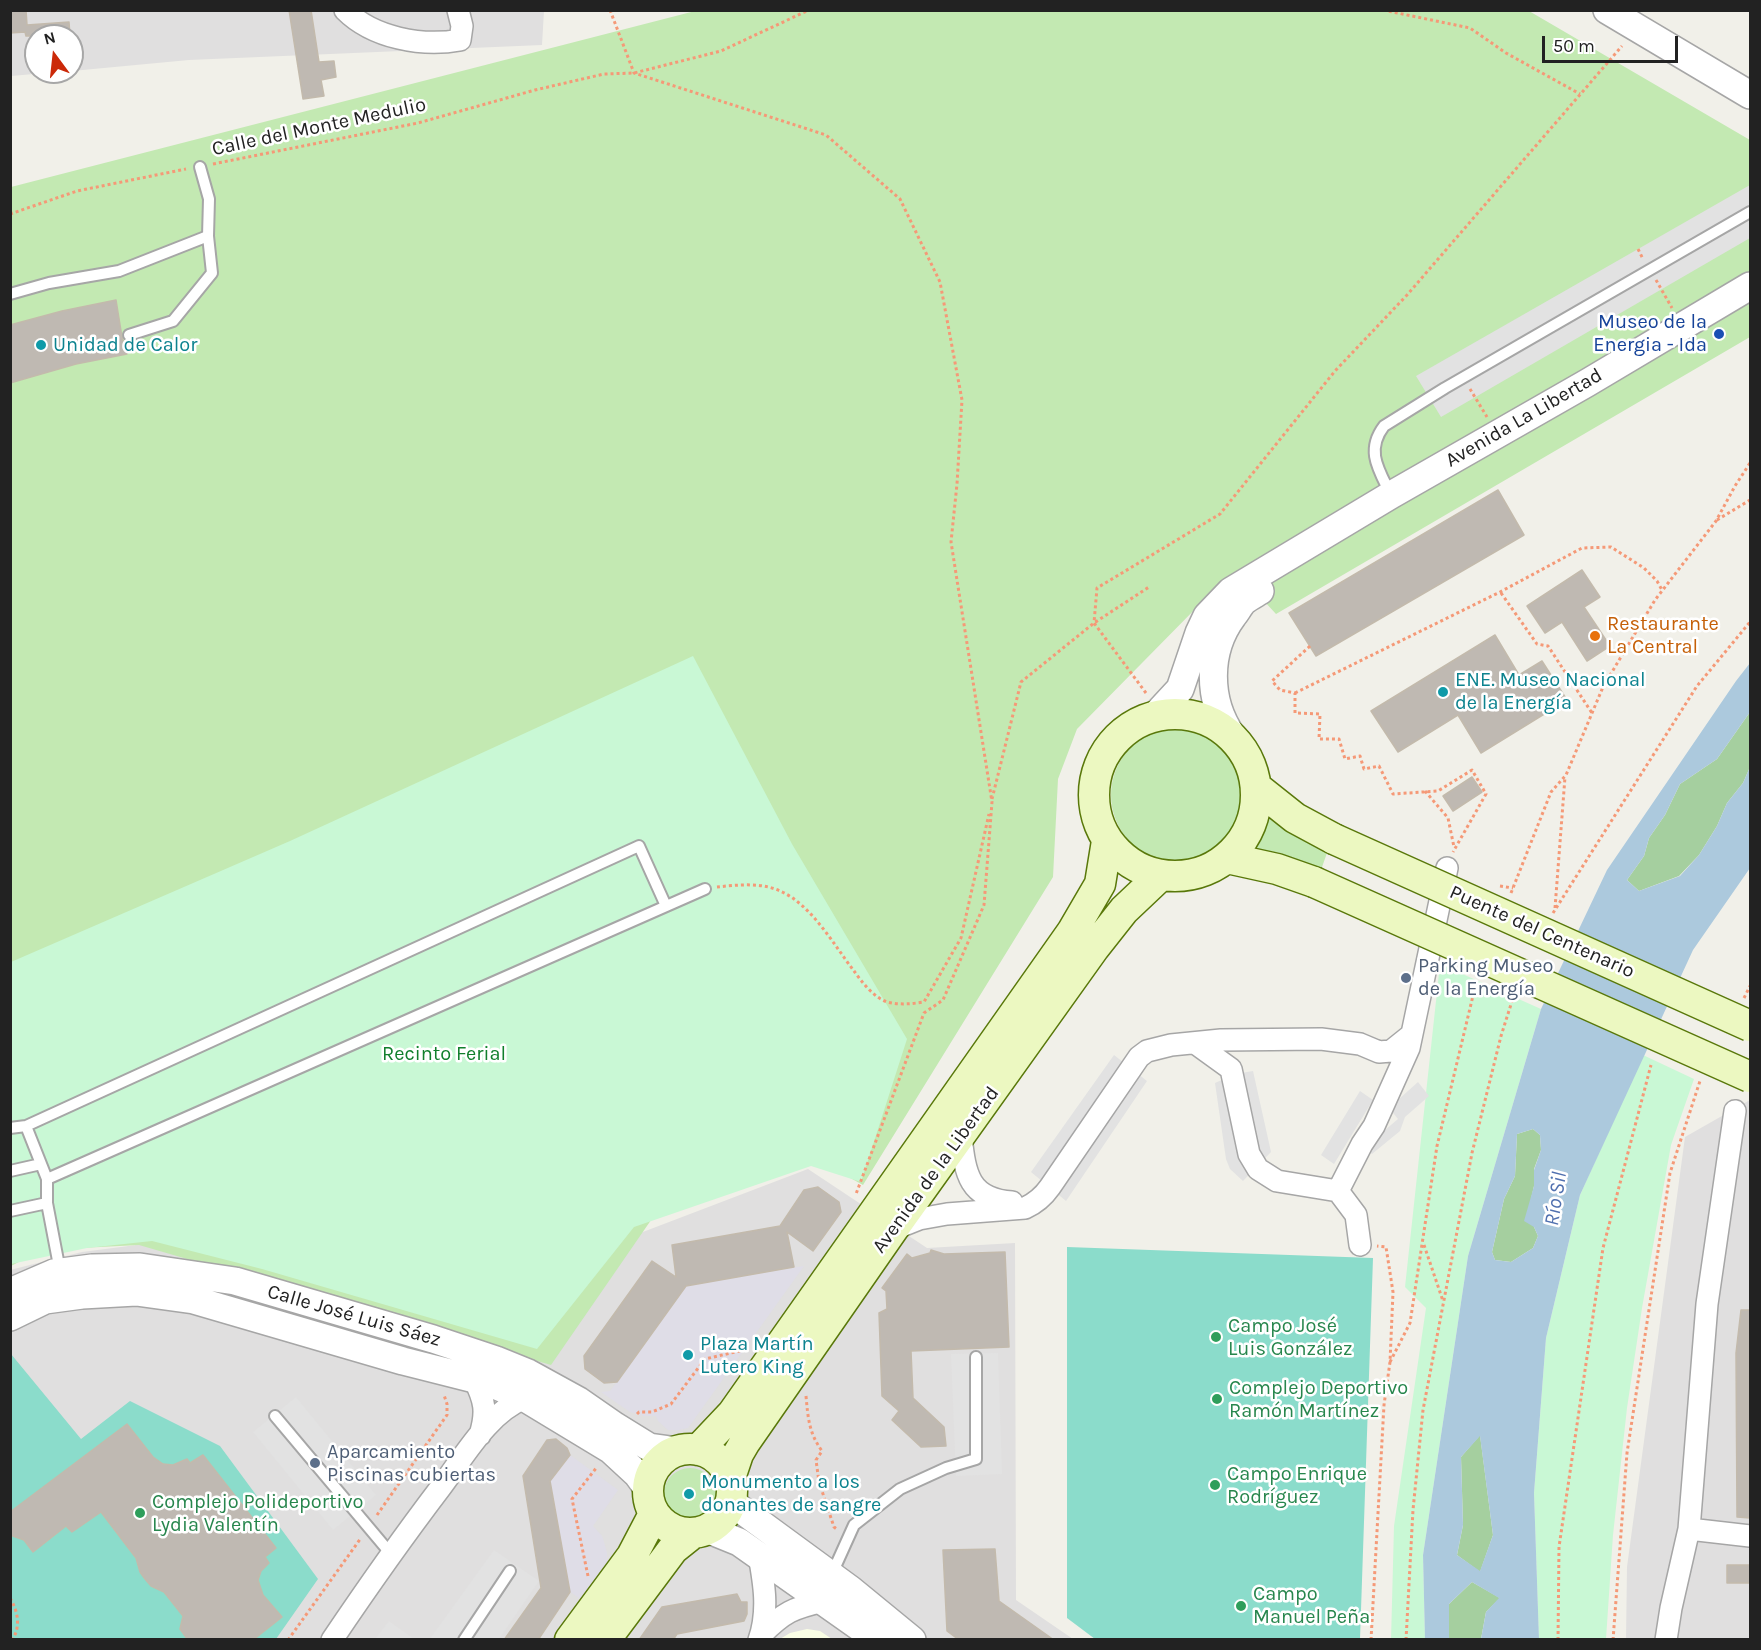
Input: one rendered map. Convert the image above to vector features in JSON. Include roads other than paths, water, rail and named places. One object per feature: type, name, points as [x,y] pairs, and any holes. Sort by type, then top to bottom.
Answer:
[{"type":"main road","points":[[1153,708],[1198,717],[1220,727],[1232,736],[1251,765],[1256,787],[1255,811],[1251,823],[1245,836],[1227,858],[1197,873],[1175,876],[1161,875],[1132,865],[1118,854],[1107,841],[1099,825],[1094,809],[1093,789],[1096,772],[1104,754],[1122,733],[1142,720],[1153,708]]},
{"type":"main road","name":"Puente del Centenario","points":[[1256,787],[1295,818],[1334,839],[1746,1014]]},
{"type":"main road","name":"Avenida de la Libertad","points":[[688,1451],[733,1413],[1072,932],[1100,884],[1107,841]]},
{"type":"main road","points":[[1227,858],[1277,868],[1314,882],[1750,1077]]},
{"type":"main road","name":"Avenida de la Libertad","points":[[730,1490],[738,1454],[745,1442],[893,1229],[1094,948],[1124,910],[1161,875]]},
{"type":"main road","points":[[570,1640],[632,1556],[651,1501],[651,1476],[657,1465],[666,1456],[688,1451],[717,1460],[730,1490],[722,1518],[673,1549],[605,1640]]},
{"type":"main road","points":[[651,1501],[664,1525],[678,1532],[700,1531]]},
{"type":"street","points":[[345,10],[352,18],[382,33],[439,44],[460,40],[462,26],[458,10]]},
{"type":"street","points":[[1607,10],[1750,95]]},
{"type":"street","name":"Avenida La Libertad","points":[[1395,502],[1587,382],[1750,286]]},
{"type":"street","name":"Avenida La Libertad","points":[[1395,502],[1750,306]]},
{"type":"street","points":[[1153,708],[1180,689],[1207,616],[1231,591],[1395,502]]},
{"type":"street","points":[[1232,736],[1218,714],[1213,689],[1215,657],[1224,628],[1244,601],[1395,502]]},
{"type":"street","points":[[1338,1191],[1374,1126],[1409,1048],[1451,858]]},
{"type":"street","points":[[893,1229],[919,1219],[947,1214],[1024,1208],[1041,1199],[1139,1057],[1155,1049],[1221,1040],[1321,1039],[1360,1044],[1379,1052],[1391,1051],[1411,1035]]},
{"type":"street","points":[[1227,1066],[1236,1049],[1246,1040]]},
{"type":"street","points":[[1195,1043],[1231,1069],[1249,1154],[1258,1169],[1277,1181],[1338,1191],[1356,1215],[1360,1245]]},
{"type":"street","points":[[1370,1048],[1378,1059],[1383,1073],[1384,1101]]},
{"type":"street","points":[[1666,1640],[1689,1529],[1707,1304],[1741,1140],[1735,1111]]},
{"type":"street","points":[[961,1136],[963,1158],[970,1180],[975,1188],[986,1197],[1012,1202],[1047,1191]]},
{"type":"street","name":"Calle José Luis Sáez","points":[[10,1292],[54,1273],[92,1268],[140,1267],[235,1281],[433,1339],[528,1373],[565,1393],[619,1442],[651,1501]]},
{"type":"street","name":"Calle José Luis Sáez","points":[[10,1317],[45,1300],[81,1295],[136,1292],[194,1300],[403,1361],[490,1383],[619,1442],[688,1451]]},
{"type":"street","points":[[474,1379],[484,1398],[485,1419],[480,1436]]},
{"type":"street","points":[[332,1640],[391,1554],[480,1436],[496,1417],[512,1404],[525,1398]]},
{"type":"street","points":[[730,1490],[878,1640]]},
{"type":"street","points":[[1689,1529],[1750,1536]]},
{"type":"street","points":[[700,1531],[739,1542],[759,1555],[827,1588],[851,1590],[912,1640]]},
{"type":"street","points":[[755,1638],[765,1614],[765,1594],[759,1555]]},
{"type":"street","points":[[755,1638],[779,1616],[802,1606],[827,1588]]},
{"type":"lane","points":[[129,335],[174,321],[212,273],[208,236],[209,199],[200,167]]},
{"type":"lane","points":[[1395,502],[1375,462],[1374,450],[1377,435],[1384,426],[1445,388],[1750,212]]},
{"type":"lane","points":[[10,294],[49,283],[119,271],[208,236]]},
{"type":"lane","points":[[10,1128],[26,1126],[639,846],[666,906]]},
{"type":"lane","points":[[47,1179],[705,889]]},
{"type":"lane","points":[[26,1126],[47,1179],[47,1203],[60,1272]]},
{"type":"lane","points":[[10,1171],[42,1164]]},
{"type":"lane","points":[[10,1211],[47,1203]]},
{"type":"lane","points":[[827,1588],[854,1525],[900,1489],[946,1468],[976,1459],[976,1357]]},
{"type":"lane","points":[[275,1416],[391,1554]]},
{"type":"lane","points":[[464,1640],[510,1571]]},
{"type":"water","name":"Río Sil","points":[[1750,663],[1750,712],[1717,759],[1680,784],[1665,815],[1649,838],[1644,856],[1627,880],[1639,891],[1680,876],[1699,855],[1717,826],[1727,803],[1743,783],[1750,767],[1750,868],[1693,950],[1580,1195],[1546,1338],[1534,1493],[1539,1639],[1481,1639],[1486,1612],[1499,1598],[1472,1582],[1449,1604],[1449,1639],[1425,1640],[1423,1555],[1468,1256],[1541,1009],[1607,870]],"holes":[[[1533,1129],[1540,1135],[1541,1150],[1534,1170],[1534,1186],[1524,1221],[1534,1227],[1538,1236],[1533,1248],[1511,1262],[1495,1260],[1492,1252],[1504,1199],[1515,1176],[1517,1134]],[[1480,1436],[1493,1535],[1480,1571],[1457,1555],[1463,1525],[1461,1457]]]},
{"type":"place","name":"Museo de la Energia - Ida","points":[[1719,334]]},
{"type":"place","name":"Unidad de Calor","points":[[41,345]]},
{"type":"place","name":"Restaurante La Central","points":[[1595,636]]},
{"type":"place","name":"ENE. Museo Nacional de la Energía","points":[[1443,692]]},
{"type":"place","name":"Parking Museo de la Energía","points":[[1406,978]]},
{"type":"place","name":"Campo José Luis González","points":[[1216,1337]]},
{"type":"place","name":"Plaza Martín Lutero King","points":[[688,1355]]},
{"type":"place","name":"Complejo Deportivo Ramón Martínez","points":[[1217,1399]]},
{"type":"place","name":"Aparcamiento Piscinas cubiertas","points":[[315,1463]]},
{"type":"place","name":"Campo Enrique Rodríguez","points":[[1215,1485]]},
{"type":"place","name":"Monumento a los donantes de sangre","points":[[689,1494]]},
{"type":"place","name":"Complejo Polideportivo Lydia Valentín","points":[[140,1513]]},
{"type":"place","name":"Campo Manuel Peña","points":[[1241,1606]]},
{"type":"park label","name":"Recinto Ferial","points":[[444,1054]]}]
